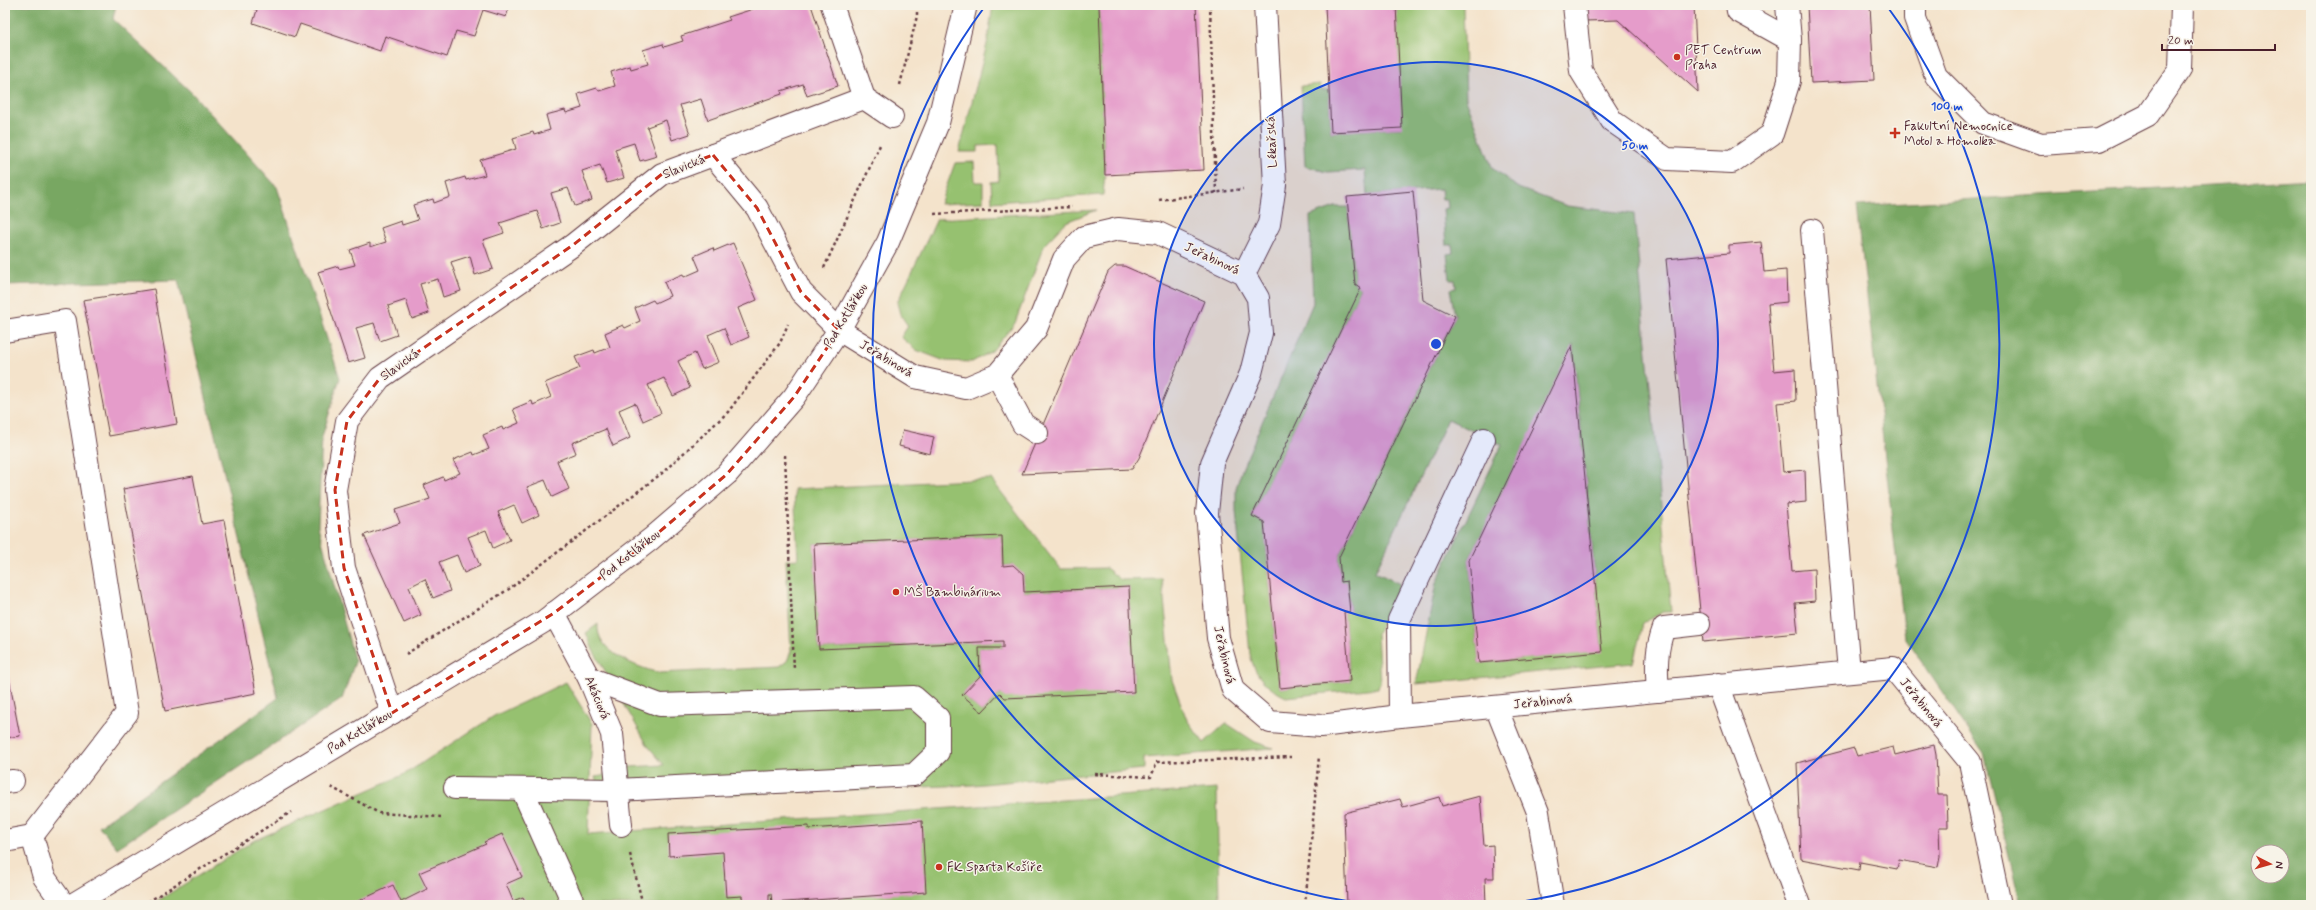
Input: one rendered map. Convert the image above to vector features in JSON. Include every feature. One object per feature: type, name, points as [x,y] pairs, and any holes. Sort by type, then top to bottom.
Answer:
[{"type":"street","points":[[832,5],[864,98],[892,117]]},
{"type":"street","name":"Pod Kotlářkou","points":[[72,905],[392,713],[554,613],[651,539],[727,474],[794,397],[840,330],[888,242],[938,123],[966,5]]},
{"type":"street","name":"Lékařská","points":[[1244,274],[1269,224],[1274,185],[1265,5]]},
{"type":"street","points":[[1574,5],[1581,71],[1612,121],[1667,160],[1732,162],[1772,134],[1789,81],[1790,40],[1787,5]]},
{"type":"street","points":[[1737,5],[1738,11],[1790,40]]},
{"type":"street","points":[[1915,5],[1915,18],[1936,76],[1983,123],[2041,144],[2099,140],[2148,115],[2180,69],[2182,5]]},
{"type":"street","name":"Slavická","points":[[392,713],[344,568],[336,490],[347,421],[380,378],[573,245],[662,174],[864,98]]},
{"type":"street","name":"Slavická","points":[[713,155],[757,208],[801,292],[840,330]]},
{"type":"street","name":"Jeřabinová","points":[[840,330],[915,377],[966,388],[997,376],[1036,329],[1064,259],[1084,237],[1118,229],[1158,233],[1244,274],[1258,298],[1262,333],[1251,373],[1212,463],[1207,513],[1218,638],[1233,690],[1270,722],[1321,726],[1400,716],[1893,668],[1970,762],[2000,905]]},
{"type":"street","points":[[1812,230],[1849,672]]},
{"type":"street","points":[[5,331],[65,321],[127,713],[32,836],[5,841]]},
{"type":"street","points":[[997,376],[1023,424],[1037,433]]},
{"type":"street","points":[[1400,716],[1399,620],[1484,439]]},
{"type":"street","name":"Akáciová","points":[[554,613],[589,678],[612,734],[621,825]]},
{"type":"street","points":[[1658,691],[1657,651],[1664,628],[1699,624]]},
{"type":"street","points":[[455,788],[617,790],[914,775],[938,752],[938,718],[914,696],[660,705],[589,678]]},
{"type":"street","points":[[1718,684],[1799,905]]},
{"type":"street","points":[[1496,707],[1538,812],[1552,905]]},
{"type":"street","points":[[522,789],[574,905]]},
{"type":"street","points":[[32,836],[44,877],[64,905]]},
{"type":"path","points":[[378,671],[509,589],[661,474],[728,412],[780,343],[801,292],[818,280],[892,117],[917,16],[917,5]]},
{"type":"path","points":[[1210,5],[1216,193]]},
{"type":"path","points":[[779,459],[785,453]]},
{"type":"path","points":[[1305,905],[1321,726]]},
{"type":"path","points":[[1311,756],[1318,756]]},
{"type":"path","points":[[1095,774],[1151,777],[1157,762],[1296,757]]},
{"type":"path","points":[[324,791],[337,783]]},
{"type":"path","points":[[331,787],[359,804],[379,813],[448,817]]},
{"type":"path","points":[[142,905],[297,808]]},
{"type":"path","points":[[621,825],[643,905]]},
{"type":"highlighted area","points":[[713,155],[757,208],[801,292],[839,330],[794,397],[727,474],[651,539],[554,613],[392,713],[344,568],[335,490],[347,421],[380,378],[573,245],[662,174]]},
{"type":"green space","points":[[5,5],[116,5],[113,19],[191,92],[277,187],[340,378],[322,437],[318,526],[355,662],[342,699],[117,848],[99,826],[278,698],[178,280],[5,285]]},
{"type":"green space","points":[[993,5],[1099,5],[1105,175],[1103,195],[992,202],[991,182],[999,181],[998,145],[978,146],[978,152],[959,152],[987,44]]},
{"type":"green space","points":[[1396,5],[1463,5],[1466,99],[1492,167],[1518,188],[1567,206],[1634,214],[1671,612],[1663,612],[1643,623],[1633,663],[1416,684],[1436,583],[1502,445],[1448,419],[1375,572],[1400,584],[1377,634],[1380,681],[1378,688],[1286,697],[1267,685],[1255,669],[1250,654],[1236,511],[1236,488],[1243,467],[1313,303],[1310,216],[1335,207],[1348,207],[1355,284],[1361,288],[1252,516],[1264,522],[1280,688],[1350,681],[1344,612],[1350,611],[1347,582],[1341,582],[1339,557],[1455,316],[1450,289],[1456,288],[1455,280],[1450,280],[1447,254],[1453,253],[1452,245],[1446,245],[1443,209],[1448,208],[1447,199],[1442,199],[1441,189],[1367,195],[1365,170],[1327,172],[1305,166],[1301,86],[1320,84],[1321,90],[1329,90],[1331,132],[1401,128]],"holes":[[[1573,345],[1602,651],[1479,663],[1469,560]]]},
{"type":"green space","points":[[974,162],[975,182],[983,182],[983,202],[940,204],[955,163]]},
{"type":"green space","points":[[2311,179],[2311,905],[2021,905],[1984,753],[1905,638],[1857,206]]},
{"type":"green space","points":[[1096,210],[1066,222],[1044,245],[1015,323],[992,351],[972,362],[945,361],[916,350],[901,337],[908,326],[900,314],[897,303],[937,219]]},
{"type":"green space","points":[[991,479],[1061,569],[1106,568],[1121,580],[1162,579],[1172,680],[1187,720],[1204,743],[1226,723],[1255,742],[1273,748],[1144,758],[1144,769],[973,785],[601,799],[595,777],[602,776],[612,768],[664,765],[648,746],[593,650],[586,633],[598,624],[599,634],[603,643],[610,650],[629,662],[659,673],[779,667],[787,661],[791,651],[786,560],[798,559],[794,489]],"holes":[[[1002,536],[1003,566],[1013,565],[1023,574],[1024,592],[1129,587],[1134,692],[1000,693],[982,712],[962,695],[980,676],[979,648],[1003,648],[1003,641],[819,649],[814,544]]]},
{"type":"green space","points":[[566,682],[592,724],[588,834],[1217,789],[1219,905],[151,905],[253,841],[405,774],[494,716]]},
{"type":"building","points":[[243,5],[510,5],[506,17],[483,10],[474,36],[456,31],[447,57],[385,36],[380,51],[300,24],[295,37],[253,23],[257,10]]},
{"type":"building","points":[[811,5],[838,86],[807,96],[803,84],[781,91],[782,94],[708,120],[701,99],[680,105],[690,134],[672,140],[666,120],[647,127],[657,156],[640,161],[634,143],[615,149],[624,178],[607,183],[600,165],[582,171],[592,200],[575,206],[568,188],[551,193],[560,223],[543,229],[537,211],[500,223],[504,233],[483,240],[493,269],[475,275],[470,256],[451,262],[461,291],[443,297],[438,279],[420,284],[429,313],[412,319],[406,300],[388,306],[397,335],[380,341],[374,323],[356,328],[365,358],[348,363],[318,272],[338,266],[339,269],[355,265],[350,250],[370,243],[370,247],[386,242],[381,228],[401,221],[402,225],[418,220],[413,205],[433,199],[434,203],[450,197],[446,183],[465,177],[466,180],[485,175],[480,160],[516,149],[513,138],[533,132],[534,135],[550,130],[546,115],[565,110],[566,113],[582,108],[578,94],[597,88],[599,91],[615,86],[611,72],[630,66],[631,69],[648,64],[643,50],[663,44],[664,47],[683,41],[681,36],[730,20],[728,17],[753,9],[752,6]]},
{"type":"building","points":[[1099,5],[1196,5],[1204,170],[1105,175]]},
{"type":"building","points":[[1325,5],[1396,5],[1402,128],[1331,132]]},
{"type":"building","name":"PET Centrum Praha","points":[[1585,5],[1694,5],[1698,92],[1618,20],[1585,21]]},
{"type":"building","points":[[1807,5],[1870,5],[1874,80],[1811,83]]},
{"type":"building","points":[[1413,191],[1423,300],[1455,316],[1339,557],[1341,582],[1347,581],[1350,612],[1344,612],[1350,681],[1280,688],[1264,522],[1252,516],[1361,288],[1355,284],[1347,197]]},
{"type":"building","points":[[1761,242],[1764,272],[1786,270],[1787,302],[1768,304],[1774,371],[1795,369],[1796,401],[1777,403],[1783,472],[1805,470],[1806,502],[1786,504],[1792,571],[1814,569],[1815,601],[1795,603],[1798,633],[1703,642],[1666,259],[1729,253],[1729,245]]},
{"type":"building","points":[[733,243],[757,300],[738,308],[749,337],[731,345],[724,328],[708,335],[719,362],[702,369],[695,353],[678,361],[690,388],[673,396],[664,378],[648,385],[661,413],[643,421],[635,403],[619,410],[630,438],[613,446],[606,429],[572,443],[576,453],[557,461],[569,489],[552,497],[545,480],[527,487],[539,515],[522,523],[514,505],[498,512],[510,540],[493,548],[486,530],[468,537],[480,566],[464,573],[457,555],[439,562],[450,591],[433,598],[425,579],[409,587],[421,615],[404,623],[364,535],[400,523],[395,510],[430,499],[424,485],[443,477],[444,480],[460,473],[453,460],[473,452],[474,455],[489,449],[483,435],[502,427],[503,430],[519,423],[513,409],[532,401],[533,405],[551,397],[545,383],[580,368],[575,357],[594,350],[595,353],[610,347],[605,333],[623,325],[625,328],[640,321],[635,308],[653,300],[655,303],[670,296],[664,282],[683,274],[684,277],[700,270],[694,256],[713,248],[714,251]]},
{"type":"building","points":[[1115,266],[1124,266],[1204,301],[1139,458],[1132,469],[1022,474],[1108,272]]},
{"type":"building","points":[[154,289],[177,424],[109,436],[83,300]]},
{"type":"building","points":[[1572,345],[1602,652],[1479,663],[1469,560]]},
{"type":"building","points":[[903,430],[934,437],[930,454],[899,446]]},
{"type":"building","points":[[193,476],[202,524],[224,520],[256,693],[165,711],[123,489]]},
{"type":"building","points":[[1002,536],[1003,566],[1013,565],[1023,574],[1024,592],[1129,587],[1134,692],[1005,698],[1000,693],[982,712],[962,695],[980,676],[979,648],[1003,648],[1003,641],[819,649],[814,544]]},
{"type":"building","points":[[5,658],[20,736],[5,738]]},
{"type":"building","points":[[1934,745],[1938,795],[1947,795],[1948,827],[1939,827],[1940,857],[1938,867],[1899,860],[1897,869],[1860,862],[1859,870],[1801,859],[1797,763],[1854,748],[1857,756],[1893,747],[1895,755]]},
{"type":"building","points":[[1480,796],[1484,846],[1493,845],[1494,878],[1485,878],[1486,905],[1347,905],[1344,813],[1400,799],[1403,807],[1439,797],[1442,806]]},
{"type":"building","points":[[922,821],[926,892],[772,903],[771,894],[769,894],[769,903],[743,905],[742,896],[726,897],[723,852],[669,856],[668,834],[809,826],[809,829]]},
{"type":"building","points":[[502,834],[522,877],[506,884],[513,901],[523,897],[527,905],[350,905],[393,885],[401,902],[427,889],[419,873],[486,844],[484,842]]},
{"type":"place","name":"PET Centrum Praha","points":[[1677,57]]},
{"type":"place","name":"Fakultní Nemocnice Motol a Homolka","points":[[1895,133]]},
{"type":"place","name":"MŠ Bambinárium","points":[[896,592]]},
{"type":"place","name":"FK Sparta Košíře","points":[[939,867]]}]
